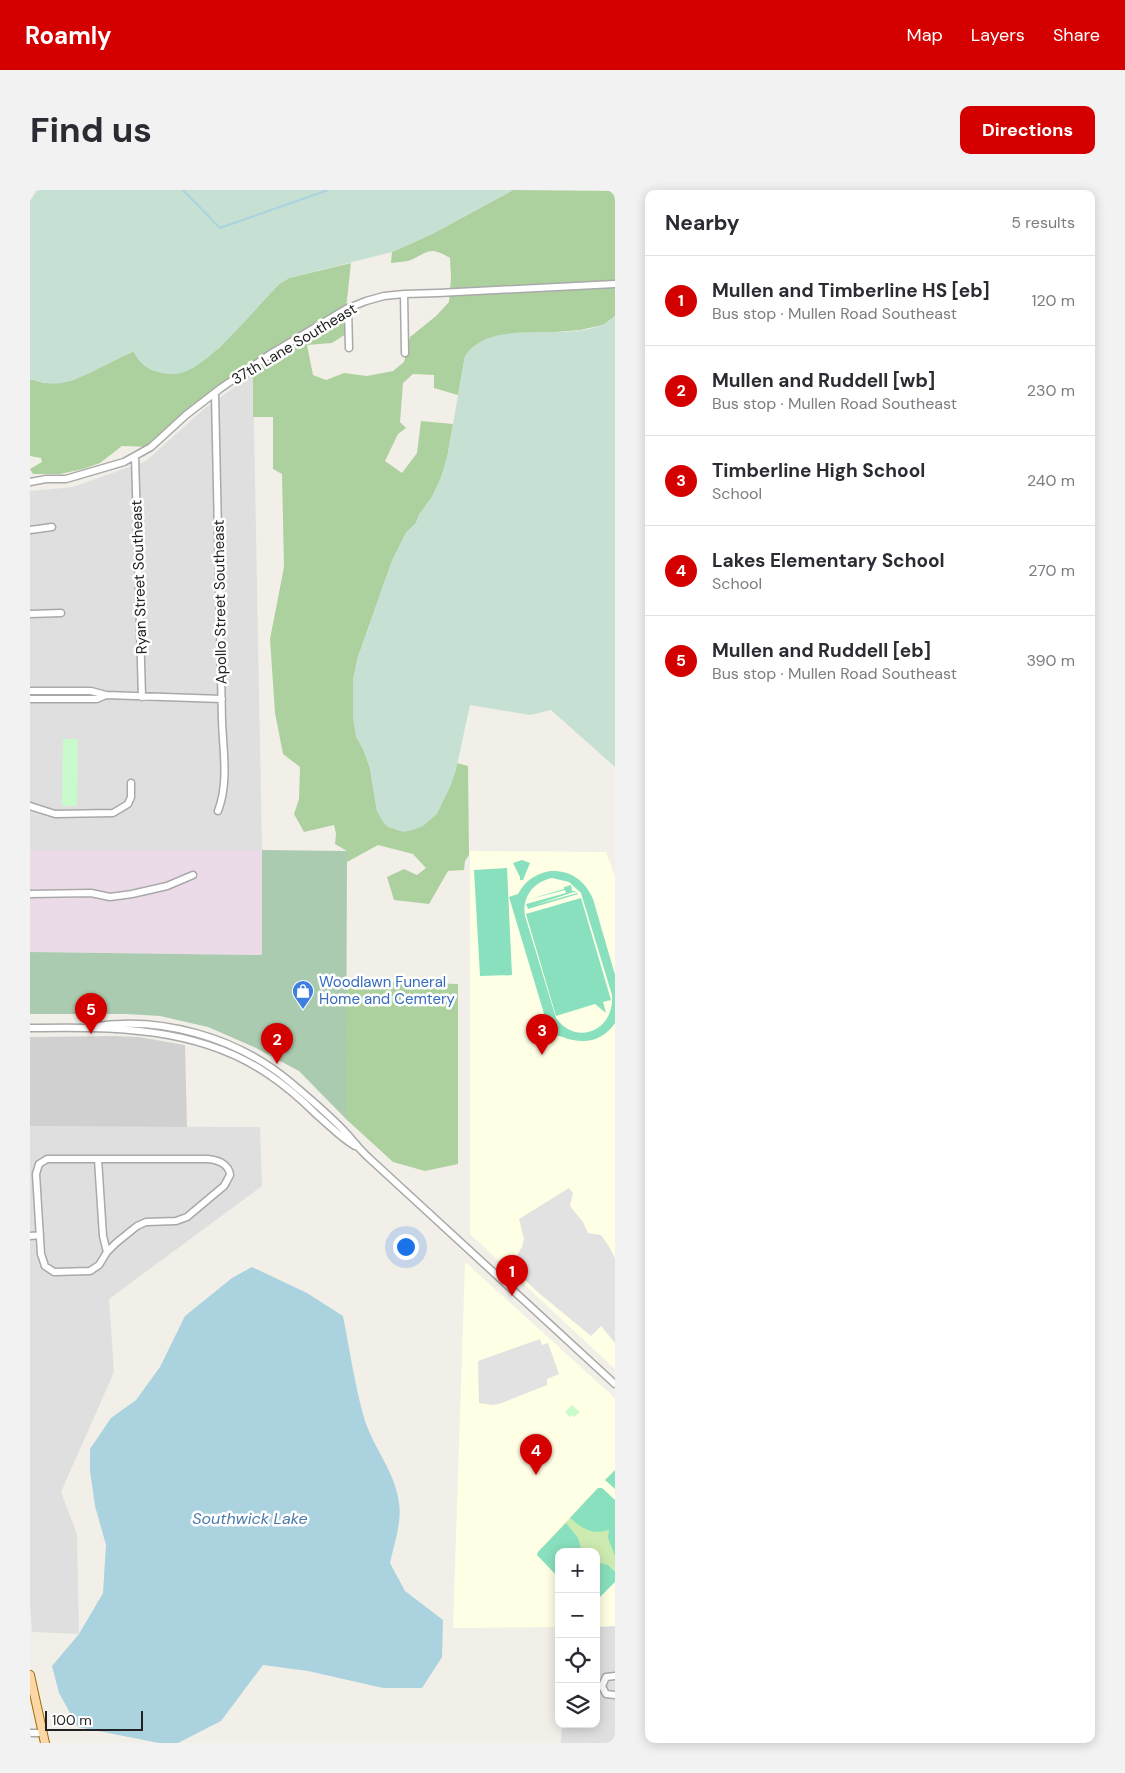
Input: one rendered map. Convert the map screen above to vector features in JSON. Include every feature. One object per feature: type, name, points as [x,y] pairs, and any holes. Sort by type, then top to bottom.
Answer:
[{"type":"main road","points":[[30,1675],[45,1743]]},
{"type":"street","name":"37th Lane Southeast","points":[[30,482],[46,479],[66,479],[124,462],[135,456],[151,447],[186,415],[272,353],[348,308],[384,296],[404,294],[438,294],[615,284]]},
{"type":"street","points":[[404,294],[405,353]]},
{"type":"street","points":[[348,308],[349,348]]},
{"type":"street","name":"Apollo Street Southeast","points":[[215,393],[225,770],[223,796],[218,811]]},
{"type":"street","name":"Ryan Street Southeast","points":[[135,456],[142,697]]},
{"type":"street","points":[[30,530],[52,527]]},
{"type":"street","points":[[30,614],[61,613]]},
{"type":"street","points":[[30,691],[91,691],[106,695],[222,699]]},
{"type":"street","points":[[30,699],[97,699],[106,695]]},
{"type":"street","points":[[30,806],[54,814],[113,813],[128,804],[131,797],[131,783]]},
{"type":"street","points":[[30,894],[91,893],[110,897],[167,886],[193,875]]},
{"type":"street","points":[[30,1028],[92,1028],[181,1036],[224,1051],[267,1074],[302,1101],[344,1140],[356,1147],[615,1384]]},
{"type":"street","points":[[47,1159],[214,1160],[229,1168],[230,1175],[224,1186],[187,1217],[176,1221],[142,1223],[107,1252],[99,1265],[90,1271],[54,1272],[49,1270],[43,1262],[40,1235],[36,1174],[39,1164],[47,1159]]},
{"type":"street","points":[[98,1159],[103,1236],[107,1252]]},
{"type":"street","points":[[30,1236],[40,1235]]},
{"type":"street","points":[[615,1676],[606,1678],[602,1686],[606,1694],[615,1695]]},
{"type":"street","points":[[30,1733],[43,1733]]},
{"type":"shaded area","points":[[37,190],[513,190],[432,234],[392,252],[289,278],[279,284],[208,358],[184,372],[169,374],[154,371],[147,368],[133,351],[78,378],[53,384],[30,379],[30,201]]},
{"type":"shaded area","points":[[615,316],[615,767],[551,710],[530,715],[470,705],[456,770],[437,814],[423,826],[413,830],[403,832],[388,827],[377,811],[370,768],[356,736],[353,719],[353,680],[358,657],[392,561],[406,533],[416,523],[419,515],[432,497],[441,477],[447,458],[465,356],[476,344],[491,337],[528,332],[586,330],[604,324]]},
{"type":"shaded area","points":[[253,374],[262,850],[30,850],[30,491],[73,487],[146,461],[205,408]]},
{"type":"shaded area","points":[[30,850],[262,850],[262,955],[30,952]]},
{"type":"shaded area","points":[[262,850],[347,851],[346,1119],[299,1071],[254,1047],[208,1027],[160,1016],[30,1014],[30,952],[262,955]]},
{"type":"shaded area","points":[[470,851],[606,852],[615,876],[615,1369],[470,1234]]},
{"type":"shaded area","points":[[30,1037],[139,1037],[185,1045],[187,1127],[30,1126]]},
{"type":"shaded area","points":[[30,1126],[260,1127],[262,1186],[109,1299],[114,1372],[61,1492],[77,1534],[79,1634],[32,1632],[30,1605]]},
{"type":"shaded area","points":[[569,1188],[573,1193],[570,1206],[583,1222],[588,1233],[601,1235],[615,1258],[615,1343],[601,1326],[591,1336],[540,1294],[510,1266],[522,1247],[524,1239],[519,1219]]},
{"type":"shaded area","points":[[465,1262],[615,1398],[615,1626],[600,1627],[600,1548],[555,1548],[555,1627],[453,1628]]},
{"type":"shaded area","points":[[540,1339],[542,1345],[548,1343],[559,1374],[547,1379],[547,1385],[499,1404],[479,1403],[478,1361]]},
{"type":"shaded area","points":[[615,1626],[615,1743],[561,1743],[562,1728],[600,1728],[600,1627]]},
{"type":"green space","points":[[513,190],[615,191],[615,316],[603,325],[580,330],[542,333],[465,356],[458,395],[434,388],[434,375],[413,374],[403,383],[400,422],[406,428],[398,434],[385,461],[402,473],[417,453],[421,421],[453,424],[447,458],[441,478],[416,523],[406,533],[392,561],[358,657],[353,680],[356,736],[370,768],[377,811],[450,787],[457,763],[468,766],[469,855],[465,861],[464,870],[448,871],[429,904],[394,900],[387,877],[404,869],[417,875],[426,868],[413,854],[378,845],[347,862],[347,851],[335,844],[336,834],[334,825],[304,832],[294,814],[299,799],[300,767],[283,754],[275,713],[270,639],[284,567],[282,474],[273,469],[273,417],[253,417],[253,375],[221,388],[151,447],[122,446],[100,463],[60,474],[33,474],[30,469],[42,462],[41,458],[30,456],[30,379],[44,383],[60,383],[73,380],[134,351],[200,363],[220,347],[279,284],[289,278],[351,263],[346,309],[346,334],[332,343],[307,345],[313,375],[326,380],[344,373],[367,376],[393,371],[404,362],[410,337],[436,316],[449,302],[451,278],[450,258],[442,254],[432,251],[408,261],[391,263],[392,252],[432,234]]},
{"type":"green space","points":[[63,739],[78,739],[77,806],[62,806]]},
{"type":"green space","points":[[522,860],[530,863],[523,880],[520,880],[513,863]]},
{"type":"green space","points":[[507,868],[512,975],[480,976],[474,870]]},
{"type":"green space","points":[[557,871],[570,874],[586,886],[593,899],[615,975],[615,1023],[602,1036],[591,1040],[579,1041],[560,1036],[551,1037],[509,897],[518,894],[527,882],[545,872]],"holes":[[[552,878],[569,882],[581,893],[612,995],[611,1007],[607,1017],[601,1025],[584,1033],[574,1032],[565,1027],[556,1018],[525,916],[527,897],[530,891],[539,883]]]},
{"type":"green space","points":[[571,885],[572,891],[577,891],[535,905],[578,894],[528,909],[526,904],[566,893],[565,890],[527,900],[564,889],[564,887]]},
{"type":"green space","points":[[581,898],[611,1000],[603,1002],[606,1013],[595,1004],[556,1016],[526,914]]},
{"type":"green space","points":[[346,980],[458,984],[458,1164],[425,1171],[393,1162],[346,1119]]},
{"type":"green space","points":[[572,1405],[580,1412],[574,1417],[572,1415],[570,1417],[565,1412]]},
{"type":"green space","points":[[615,1470],[615,1489],[605,1480]]},
{"type":"green space","points":[[598,1488],[602,1488],[615,1500],[615,1580],[600,1596],[600,1548],[555,1548],[555,1553],[537,1555]]},
{"type":"green space","points":[[598,1488],[602,1488],[615,1500],[615,1556],[608,1538],[609,1530],[598,1532],[588,1530],[570,1518]]},
{"type":"green space","points":[[566,1523],[578,1538],[581,1548],[555,1548],[555,1574],[537,1555]]},
{"type":"green space","points":[[600,1563],[608,1565],[615,1572],[615,1582],[600,1597]]},
{"type":"water","name":"Southwick Lake","points":[[252,1267],[307,1293],[343,1316],[361,1408],[369,1431],[397,1492],[400,1511],[390,1563],[405,1591],[443,1620],[442,1657],[422,1688],[383,1688],[308,1671],[263,1665],[221,1721],[178,1743],[159,1743],[78,1727],[59,1693],[52,1666],[79,1634],[103,1593],[106,1545],[95,1506],[90,1471],[90,1449],[111,1418],[136,1400],[160,1367],[185,1316],[232,1278]]},
{"type":"waterway","points":[[183,190],[220,228],[328,190]]},
{"type":"place","name":"Woodlawn Funeral Home and Cemtery","points":[[303,1010]]},
{"type":"place","name":"Mullen and Ruddell [eb]","points":[[91,1034]]},
{"type":"place","name":"Timberline High School","points":[[542,1055]]},
{"type":"place","name":"Mullen and Ruddell [wb]","points":[[277,1064]]},
{"type":"place","name":"Mullen and Timberline HS [eb]","points":[[512,1296]]},
{"type":"place","name":"Lakes Elementary School","points":[[536,1475]]}]
